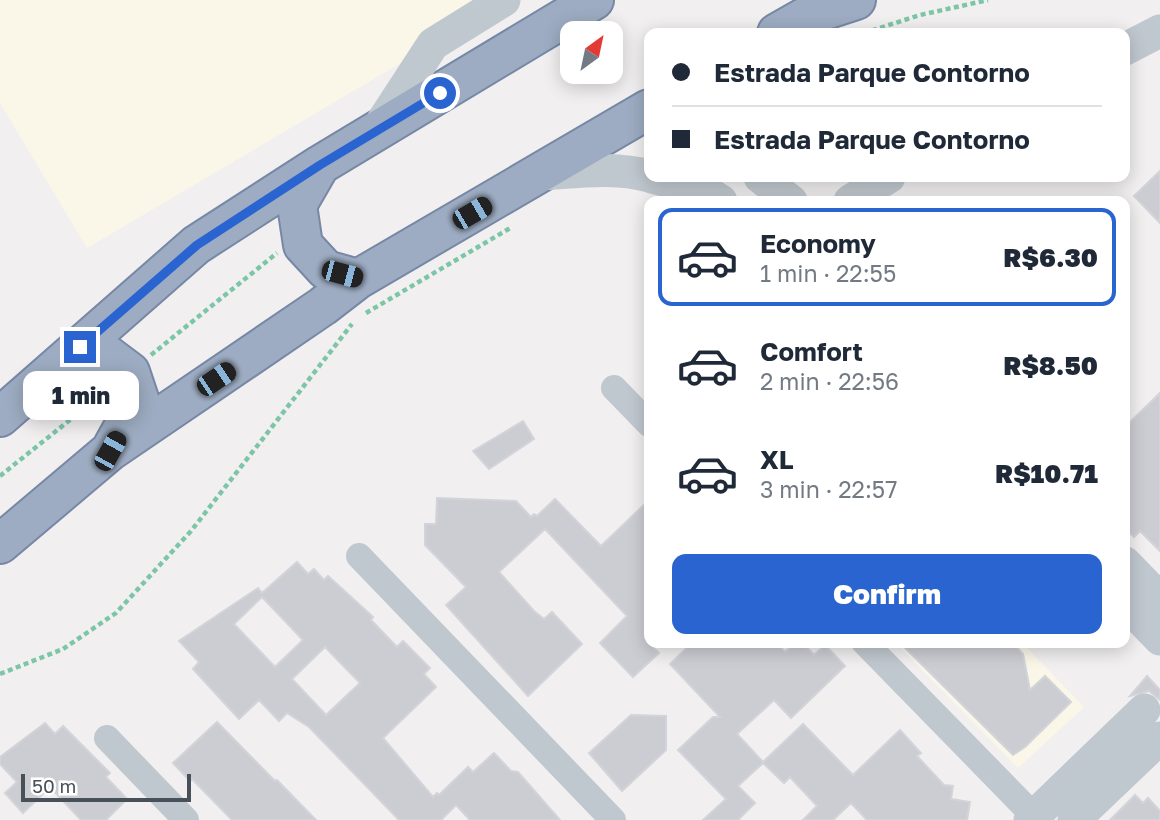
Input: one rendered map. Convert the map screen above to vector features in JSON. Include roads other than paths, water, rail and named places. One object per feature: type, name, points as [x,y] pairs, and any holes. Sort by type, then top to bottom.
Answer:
[{"type":"highway","points":[[0,417],[197,245],[320,165],[594,0]]},
{"type":"highway","points":[[793,27],[856,0]]},
{"type":"highway","points":[[0,544],[110,451],[323,306],[358,279],[644,112]]},
{"type":"highway","points":[[320,165],[297,205],[303,245],[326,270],[358,279]]},
{"type":"highway","points":[[42,381],[102,351],[130,372],[139,399],[110,451]]},
{"type":"street","points":[[374,133],[433,44],[505,0]]},
{"type":"street","points":[[1130,46],[1160,31]]},
{"type":"street","points":[[540,174],[618,171],[644,175]]},
{"type":"street","points":[[675,182],[708,190]]},
{"type":"street","points":[[766,182],[785,196]]},
{"type":"street","points":[[858,196],[881,182]]},
{"type":"street","points":[[614,388],[644,419]]},
{"type":"street","points":[[359,556],[613,820]]},
{"type":"street","points":[[1130,568],[1160,599]]},
{"type":"street","points":[[1130,608],[1160,639]]},
{"type":"street","points":[[870,648],[1034,819],[1146,730]]},
{"type":"street","points":[[1074,820],[1146,730]]},
{"type":"street","points":[[107,738],[186,820]]}]
